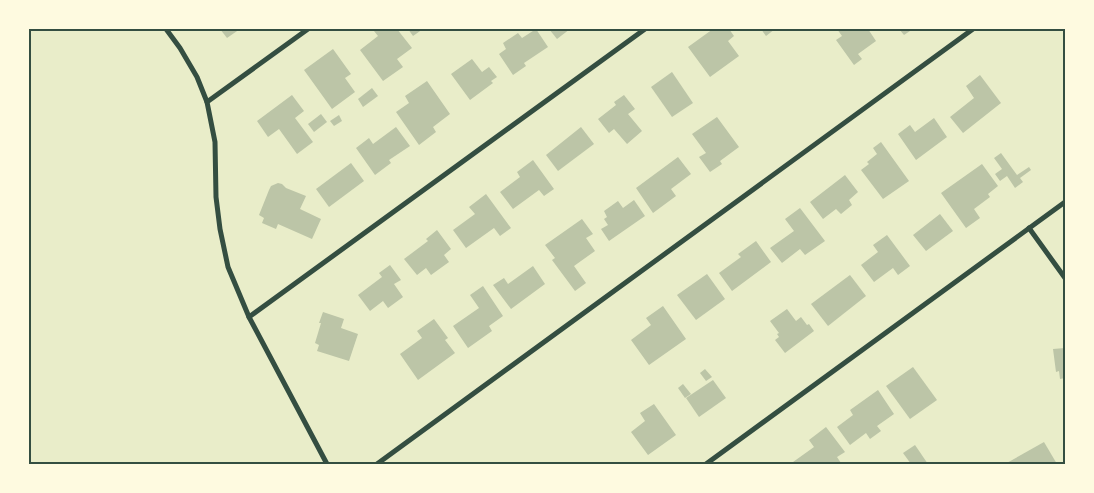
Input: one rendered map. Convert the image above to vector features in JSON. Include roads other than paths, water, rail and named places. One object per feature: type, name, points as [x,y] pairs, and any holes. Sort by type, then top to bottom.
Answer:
[{"type":"street","points":[[166,29],[197,77],[207,102],[216,142],[216,196],[220,229],[228,267],[249,317],[327,464]]},
{"type":"street","points":[[207,102],[308,29]]},
{"type":"street","points":[[249,317],[645,29]]},
{"type":"street","points":[[377,464],[973,29]]},
{"type":"street","points":[[706,464],[1065,202]]},
{"type":"street","points":[[1028,228],[1065,278]]}]
